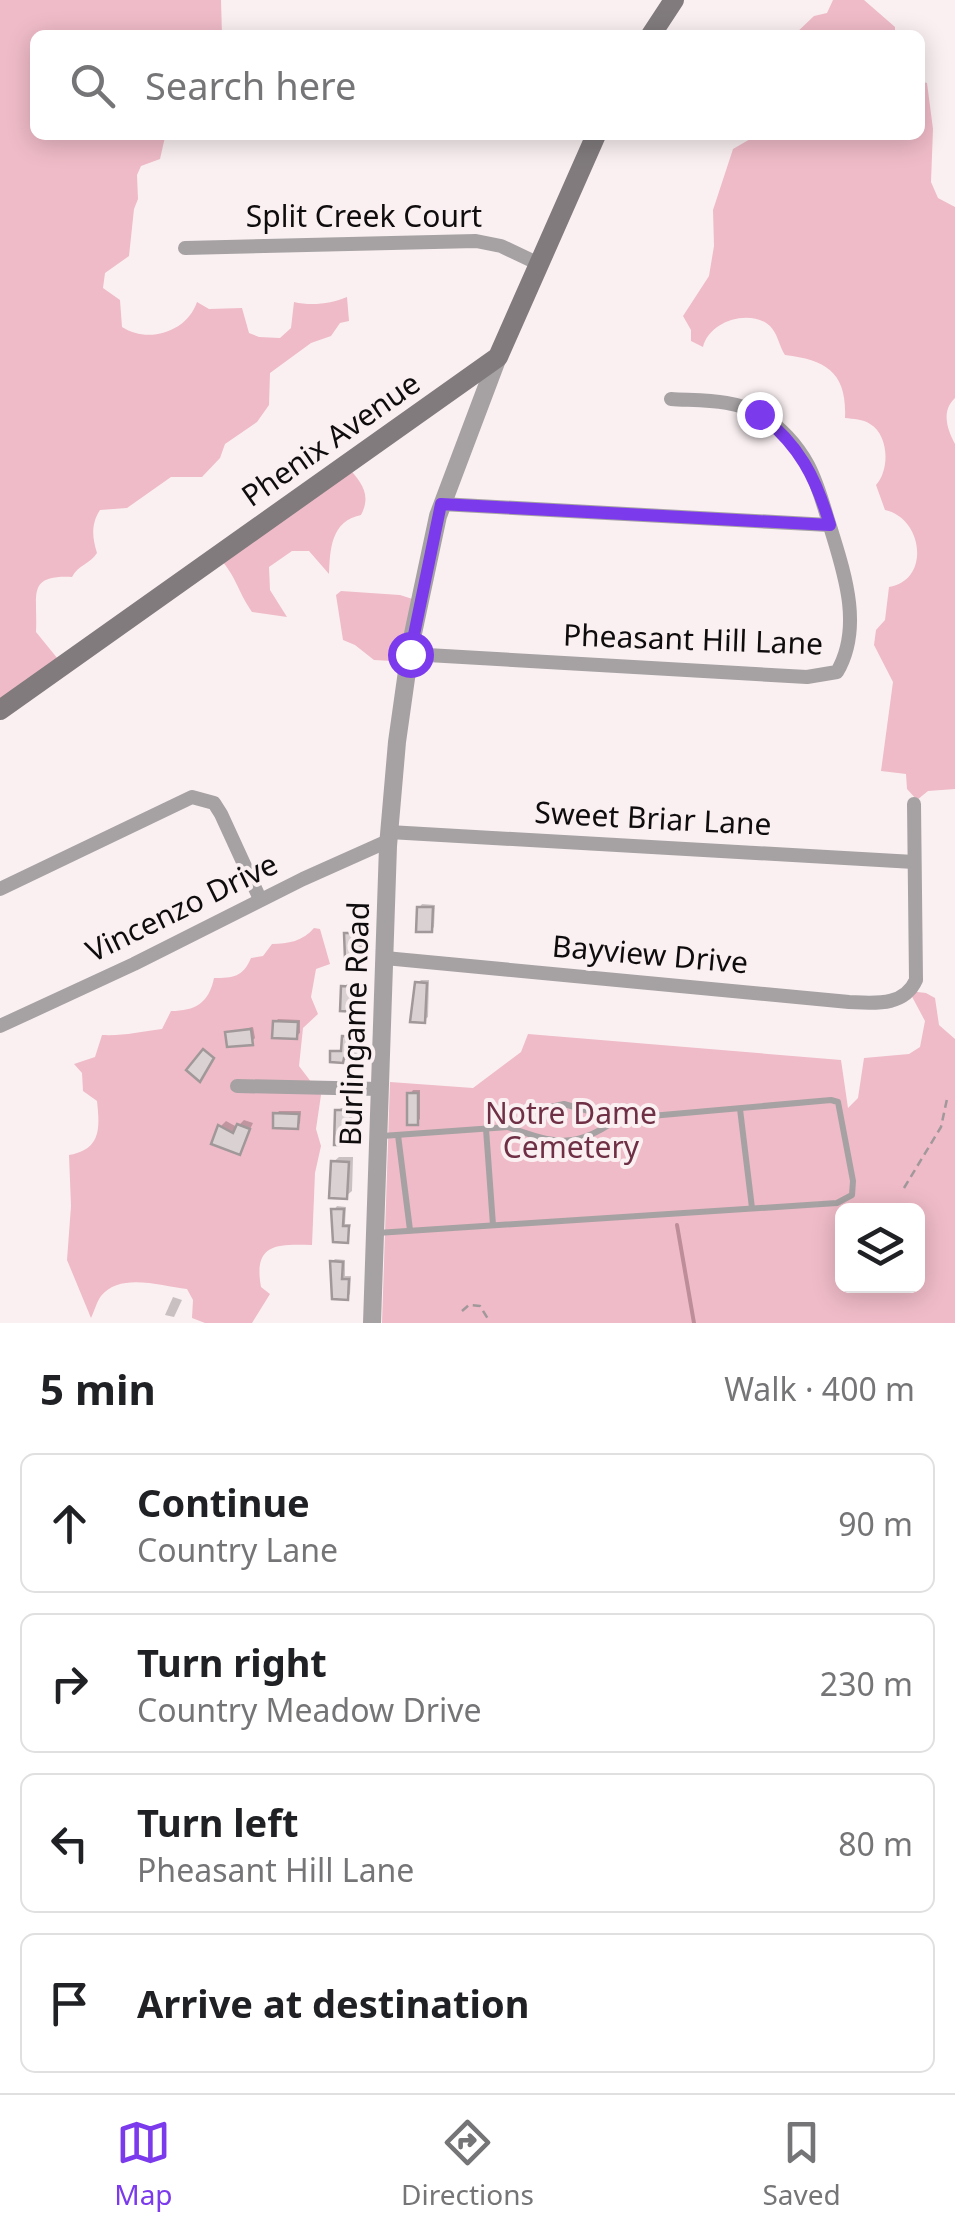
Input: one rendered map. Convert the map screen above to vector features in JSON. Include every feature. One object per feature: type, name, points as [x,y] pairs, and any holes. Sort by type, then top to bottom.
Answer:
[{"type":"main road","points":[[654,30],[674,0]]},
{"type":"main road","points":[[498,358],[594,140]]},
{"type":"main road","name":"Phenix Avenue","points":[[0,710],[498,358]]},
{"type":"street","name":"Split Creek Court","points":[[185,248],[476,240],[501,246],[539,264]]},
{"type":"street","name":"Burlingame Road","points":[[372,1323],[389,836],[400,726],[410,654],[441,504],[498,358]]},
{"type":"street","name":"Pheasant Hill Lane","points":[[410,654],[807,678],[838,672],[845,659],[849,630],[846,576],[807,464],[786,435],[741,405],[671,399]]},
{"type":"street","points":[[441,504],[830,525]]},
{"type":"street","points":[[0,889],[192,797],[214,804],[222,814],[260,900]]},
{"type":"street","points":[[914,804],[914,862]]},
{"type":"street","name":"Sweet Briar Lane","points":[[389,836],[914,862]]},
{"type":"street","name":"Vincenzo Drive","points":[[0,1026],[134,964],[389,836]]},
{"type":"street","name":"Bayview Drive","points":[[385,958],[849,1002],[890,1002],[908,992],[916,980],[914,862]]},
{"type":"street","points":[[237,1086],[380,1088]]},
{"type":"lane","points":[[376,1233],[836,1202],[852,1195],[853,1181],[838,1102],[616,1119],[564,1104],[546,1108],[508,1127],[378,1136]]},
{"type":"lane","points":[[740,1109],[752,1208]]},
{"type":"lane","points":[[508,1127],[555,1142],[571,1142],[591,1136],[616,1119]]},
{"type":"lane","points":[[486,1129],[493,1225]]},
{"type":"lane","points":[[398,1135],[410,1230]]},
{"type":"path","points":[[904,1188],[936,1136],[947,1098]]},
{"type":"path","points":[[462,1311],[469,1305],[480,1306],[488,1319]]},
{"type":"green space","points":[[0,0],[221,0],[222,30],[30,30],[30,140],[164,140],[160,159],[141,166],[137,175],[138,199],[129,256],[105,273],[103,288],[120,300],[122,327],[143,334],[166,332],[185,321],[197,302],[209,309],[242,308],[249,333],[280,338],[291,328],[294,302],[321,304],[347,297],[349,321],[340,323],[331,336],[311,343],[270,373],[269,405],[257,422],[225,444],[220,458],[202,477],[171,477],[127,508],[100,510],[93,536],[97,553],[72,577],[47,579],[36,597],[36,632],[62,664],[0,710]]},
{"type":"green space","points":[[833,0],[864,0],[895,30],[799,30],[814,16],[827,13]]},
{"type":"green space","points":[[927,83],[933,129],[931,182],[938,198],[955,207],[955,398],[947,414],[955,444],[955,789],[928,791],[917,800],[907,789],[906,774],[881,771],[893,682],[874,645],[876,630],[885,620],[889,587],[911,573],[917,549],[908,524],[885,510],[876,485],[885,462],[881,436],[867,422],[845,418],[842,390],[832,372],[812,361],[785,355],[773,329],[762,321],[731,320],[713,330],[703,347],[691,341],[691,330],[683,316],[709,276],[714,246],[713,210],[733,149],[748,140],[925,140]]},
{"type":"green space","points":[[347,466],[365,494],[364,508],[361,515],[343,523],[334,537],[329,574],[309,551],[292,551],[269,567],[270,590],[287,617],[252,612],[217,556]]},
{"type":"green space","points":[[341,591],[400,595],[419,601],[409,662],[374,660],[343,640],[336,595]]},
{"type":"green space","points":[[314,928],[320,929],[330,964],[316,969],[311,997],[318,1014],[303,1028],[299,1066],[321,1095],[316,1129],[321,1146],[315,1173],[312,1245],[278,1246],[264,1254],[259,1273],[261,1287],[270,1294],[252,1323],[205,1323],[192,1318],[193,1300],[187,1289],[141,1282],[109,1289],[91,1318],[67,1260],[69,1155],[93,1143],[98,1111],[97,1101],[83,1091],[82,1073],[74,1064],[95,1057],[102,1035],[162,1029],[171,1011],[194,1007],[205,999],[214,978],[237,975],[251,958],[263,956],[272,944],[295,941]]},
{"type":"green space","name":"Notre Dame Cemetery","points":[[909,991],[935,998],[939,1025],[955,1039],[955,1323],[382,1323],[390,1082],[473,1088],[521,1052],[528,1034],[841,1060],[848,1108],[858,1098],[864,1058],[909,1054],[920,1047],[925,1021]]},
{"type":"building","points":[[417,907],[433,907],[432,932],[416,932]]},
{"type":"building","points":[[344,933],[360,933],[361,958],[345,959]]},
{"type":"building","points":[[415,982],[427,983],[425,1023],[410,1022]]},
{"type":"building","points":[[341,986],[358,987],[357,1012],[340,1011]]},
{"type":"building","points":[[273,1021],[298,1022],[297,1039],[272,1038]]},
{"type":"building","points":[[251,1029],[253,1045],[227,1047],[225,1032]]},
{"type":"building","points":[[342,1036],[356,1037],[355,1059],[330,1062],[330,1051],[341,1051]]},
{"type":"building","points":[[203,1049],[214,1058],[200,1082],[186,1070]]},
{"type":"building","points":[[407,1093],[418,1093],[418,1125],[407,1125]]},
{"type":"building","points":[[335,1110],[351,1110],[349,1145],[334,1145]]},
{"type":"building","points":[[273,1113],[299,1114],[298,1129],[273,1128]]},
{"type":"building","points":[[237,1124],[250,1129],[240,1155],[211,1144],[218,1125],[233,1133]]},
{"type":"building","points":[[331,1161],[349,1162],[347,1199],[329,1198]]},
{"type":"building","points":[[331,1209],[344,1209],[348,1243],[333,1242]]},
{"type":"building","points":[[330,1261],[343,1262],[342,1279],[349,1279],[348,1300],[332,1299]]},
{"type":"waterway","points":[[677,1225],[694,1323]]},
{"type":"route","points":[[410,654],[441,504],[830,525],[816,484],[798,449],[759,414]]}]
